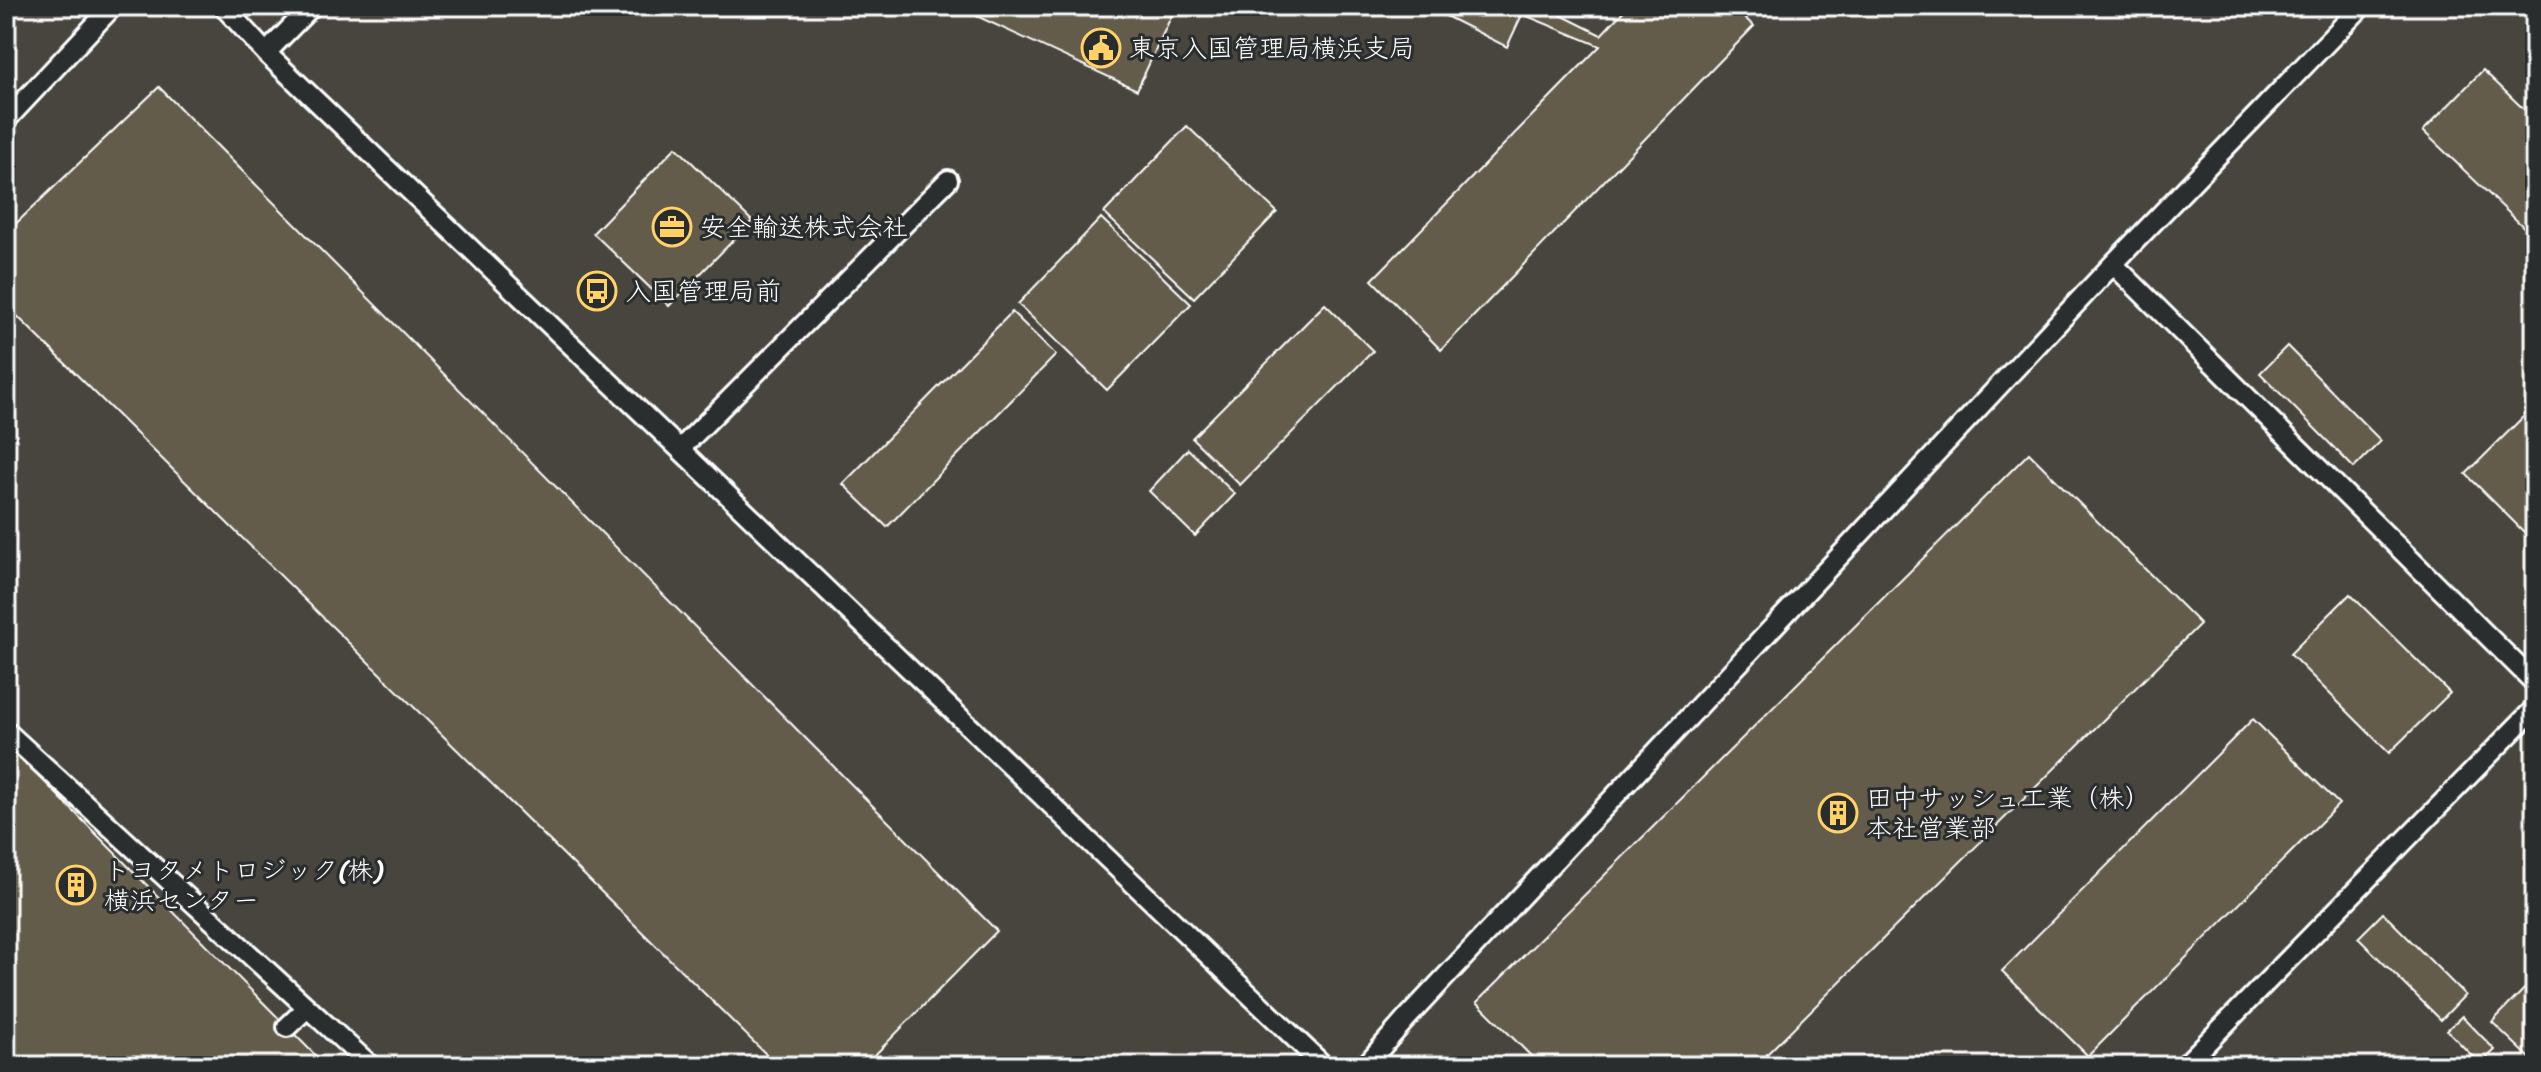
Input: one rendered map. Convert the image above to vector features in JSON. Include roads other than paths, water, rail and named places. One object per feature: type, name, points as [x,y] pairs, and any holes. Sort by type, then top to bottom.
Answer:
[{"type":"lane","points":[[6,120],[113,6]]},
{"type":"lane","points":[[223,6],[266,53],[1324,1066]]},
{"type":"lane","points":[[266,53],[312,6]]},
{"type":"lane","points":[[1365,1066],[2113,264],[2362,6]]},
{"type":"lane","points":[[680,449],[948,180]]},
{"type":"lane","points":[[2113,264],[2535,683]]},
{"type":"lane","points":[[2184,1066],[2535,708]]},
{"type":"lane","points":[[6,731],[371,1066]]},
{"type":"lane","points":[[287,1027],[307,1008]]},
{"type":"place","name":"東京入国管理局横浜支局","points":[[1101,48]]},
{"type":"place","name":"安全輸送株式会社","points":[[672,227]]},
{"type":"place","name":"入国管理局前","points":[[597,291]]},
{"type":"place","name":"田中サッシュ工業（株） 本社営業部","points":[[1838,813]]},
{"type":"place","name":"トヨタメトロジック(株) 横浜センター","points":[[76,885]]}]
